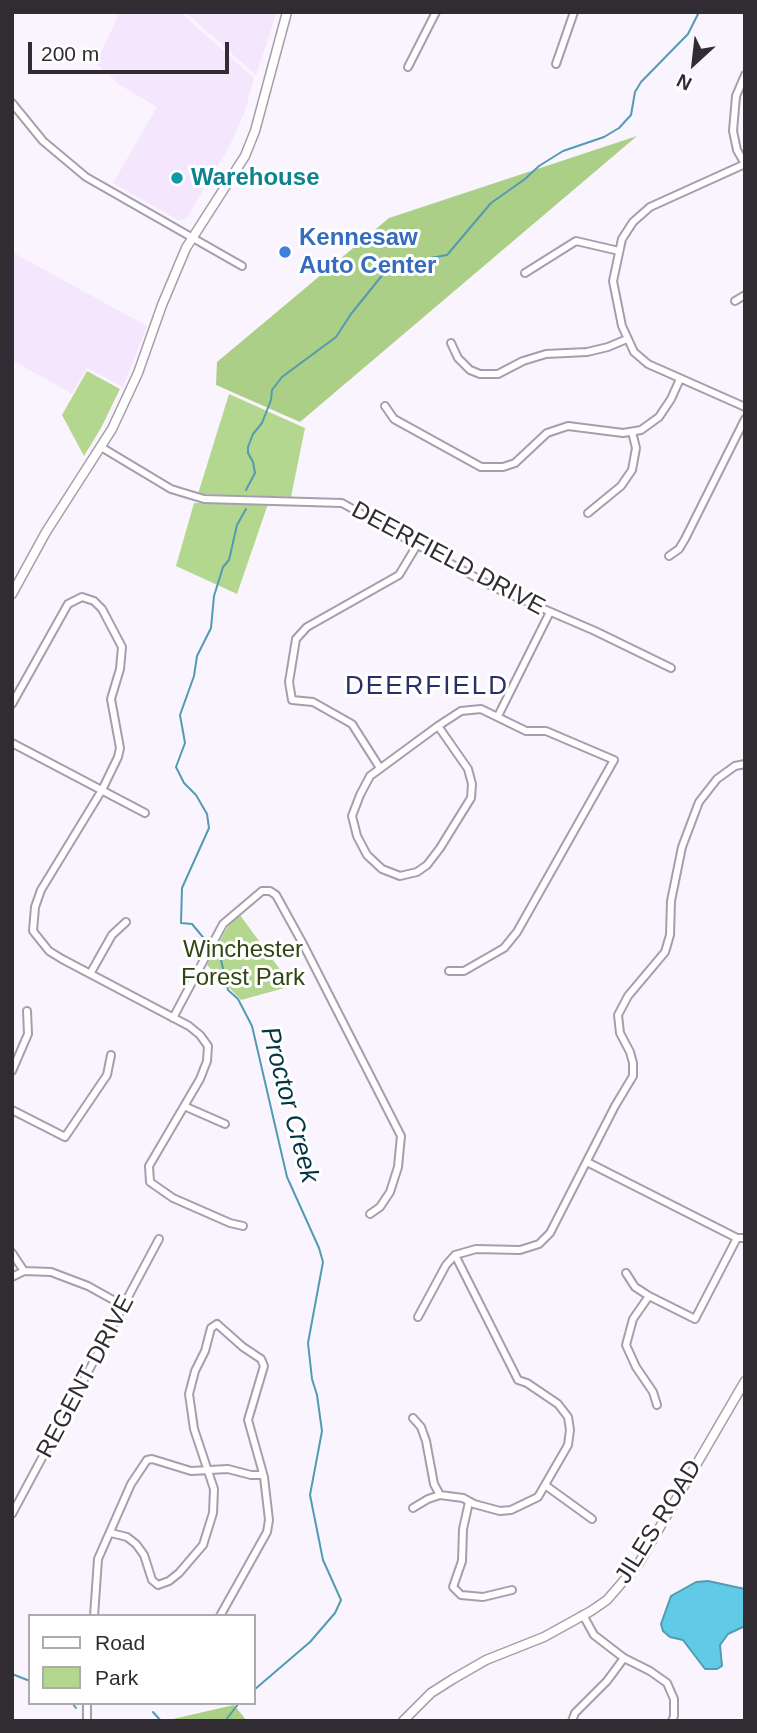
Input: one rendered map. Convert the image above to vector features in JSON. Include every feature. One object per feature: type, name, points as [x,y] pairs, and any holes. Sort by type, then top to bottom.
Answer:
[{"type":"street","points":[[12,594],[46,532],[101,447],[130,390],[165,298],[192,237],[234,176],[252,140],[287,12]]},
{"type":"street","points":[[408,67],[436,12]]},
{"type":"street","points":[[556,64],[574,12]]},
{"type":"street","points":[[745,75],[736,96],[733,124],[737,150],[745,164],[650,207],[633,222],[622,239],[613,281],[622,326],[634,352],[649,364],[745,407]]},
{"type":"street","points":[[12,103],[43,141],[68,164],[242,266]]},
{"type":"street","points":[[524,273],[576,241],[619,251]]},
{"type":"street","points":[[735,301],[745,295]]},
{"type":"street","points":[[451,343],[457,358],[470,370],[480,374],[498,374],[523,361],[546,354],[587,352],[627,340]]},
{"type":"street","points":[[385,406],[394,419],[481,467],[503,467],[515,463],[547,433],[568,426],[623,433],[641,430],[659,417],[680,379]]},
{"type":"street","points":[[669,556],[679,549],[685,539],[745,419]]},
{"type":"street","points":[[588,513],[621,486],[632,470],[636,448],[632,432]]},
{"type":"street","name":"DEERFIELD DRIVE","points":[[101,447],[178,492],[209,501],[342,503],[493,587],[595,631],[671,668]]},
{"type":"street","points":[[380,768],[352,723],[313,702],[292,700],[289,682],[296,639],[307,627],[399,575],[416,545]]},
{"type":"street","points":[[12,704],[68,604],[82,597],[94,601],[102,609],[119,640],[122,654],[111,699],[120,748],[102,790],[41,890],[35,907],[33,931],[49,951],[173,1017],[200,1035],[208,1046],[207,1061],[200,1079],[149,1166],[150,1182],[173,1198],[243,1226]]},
{"type":"street","points":[[498,716],[550,612]]},
{"type":"street","points":[[438,726],[468,769],[472,784],[471,798],[427,864],[417,872],[400,876],[382,869],[367,855],[357,836],[352,817],[370,776],[438,726],[461,711],[481,709],[526,731],[546,732],[614,760],[517,932],[504,948],[464,971],[449,971]]},
{"type":"street","points":[[12,743],[145,813]]},
{"type":"street","points":[[418,1317],[446,1265],[455,1255],[477,1249],[520,1250],[539,1244],[550,1233],[632,1076],[631,1052],[620,1033],[618,1015],[628,996],[665,952],[670,935],[671,901],[682,846],[699,802],[717,779],[735,766],[745,764]]},
{"type":"street","points":[[173,1017],[223,924],[262,891],[270,891],[276,895],[401,1136],[398,1167],[390,1192],[370,1214]]},
{"type":"street","points":[[90,974],[111,935],[126,922]]},
{"type":"street","points":[[12,1071],[28,1034],[27,1011]]},
{"type":"street","points":[[12,1110],[65,1138],[107,1075],[111,1055]]},
{"type":"street","points":[[184,1106],[225,1124]]},
{"type":"street","points":[[587,1162],[741,1238],[695,1319],[635,1287],[626,1273]]},
{"type":"street","name":"REGENT DRIVE","points":[[12,1514],[159,1239]]},
{"type":"street","points":[[12,1253],[24,1270]]},
{"type":"street","points":[[413,1508],[440,1495],[463,1498],[500,1511],[511,1510],[538,1497],[568,1445],[568,1417],[558,1404],[518,1380],[455,1255]]},
{"type":"street","points":[[12,1277],[24,1270],[51,1272],[88,1286],[124,1306]]},
{"type":"street","points":[[649,1296],[633,1319],[626,1345],[636,1367],[653,1392],[657,1405]]},
{"type":"street","points":[[111,1533],[127,1537],[136,1544],[144,1555],[154,1582],[161,1584],[169,1581],[196,1555],[208,1533],[214,1503],[211,1477],[201,1456],[189,1394],[211,1328],[217,1324],[261,1359],[264,1366],[248,1420],[263,1475],[269,1520],[267,1532],[221,1614]]},
{"type":"street","name":"JILES ROAD","points":[[403,1721],[431,1693],[486,1660],[544,1637],[607,1600],[639,1563],[745,1381]]},
{"type":"street","points":[[413,1418],[421,1427],[426,1441],[434,1484],[440,1495]]},
{"type":"street","points":[[94,1614],[98,1559],[111,1533],[116,1515],[143,1464],[152,1459],[191,1471],[228,1469],[263,1475]]},
{"type":"street","points":[[545,1485],[592,1519]]},
{"type":"street","points":[[470,1502],[463,1529],[462,1561],[453,1587],[461,1595],[483,1597],[513,1590]]},
{"type":"street","points":[[583,1615],[594,1635],[624,1658],[667,1683],[674,1699],[672,1721]]},
{"type":"street","points":[[572,1721],[575,1713],[607,1682],[624,1658]]},
{"type":"shaded area","points":[[120,12],[180,12],[254,78],[245,111],[229,147],[186,219],[178,220],[113,183],[157,107],[120,85],[96,63]]},
{"type":"shaded area","points":[[185,12],[277,12],[256,75]]},
{"type":"shaded area","points":[[12,252],[147,326],[123,387],[87,368],[72,394],[12,360]]},
{"type":"green space","points":[[637,136],[300,422],[216,385],[217,362],[389,218]]},
{"type":"green space","points":[[87,371],[120,389],[84,456],[62,415]]},
{"type":"green space","points":[[229,394],[305,428],[291,497],[198,494]]},
{"type":"green space","points":[[194,503],[268,504],[237,594],[176,566]]},
{"type":"green space","name":"Winchester Forest Park","points":[[240,915],[292,986],[241,1000],[207,965],[228,926]]},
{"type":"green space","points":[[234,1705],[247,1721],[173,1719]]},
{"type":"water","points":[[708,1581],[745,1589],[745,1626],[728,1634],[720,1645],[722,1666],[717,1669],[705,1669],[683,1640],[670,1637],[663,1631],[661,1624],[671,1596],[696,1582]]},
{"type":"waterway","name":"Proctor Creek","points":[[246,490],[255,473],[248,447],[253,434],[262,423],[272,390],[282,377],[336,337],[384,273],[397,264],[447,255],[491,203],[539,166],[563,151],[604,137],[619,128],[631,115],[635,92],[641,82],[688,34],[699,12]]},
{"type":"waterway","name":"Proctor Creek","points":[[207,942],[192,924],[181,923],[182,888],[209,828],[207,814],[196,795],[184,783],[176,767],[185,743],[180,715],[194,676],[197,656],[211,628],[214,596],[223,567],[229,560],[237,525],[246,509]]},
{"type":"waterway","name":"Proctor Creek","points":[[215,951],[221,960],[228,990],[238,999],[252,1026],[287,1177],[323,1262],[308,1343],[322,1431],[310,1495],[323,1560],[341,1600],[335,1613],[310,1642],[256,1688]]},
{"type":"waterway","points":[[12,1674],[28,1680]]},
{"type":"waterway","name":"Proctor Creek","points":[[225,1721],[237,1705]]},
{"type":"waterway","points":[[153,1712],[161,1721]]},
{"type":"place","name":"Warehouse","points":[[177,178]]},
{"type":"place","name":"Kennesaw Auto Center","points":[[285,252]]},
{"type":"district","name":"DEERFIELD","points":[[427,687]]}]
